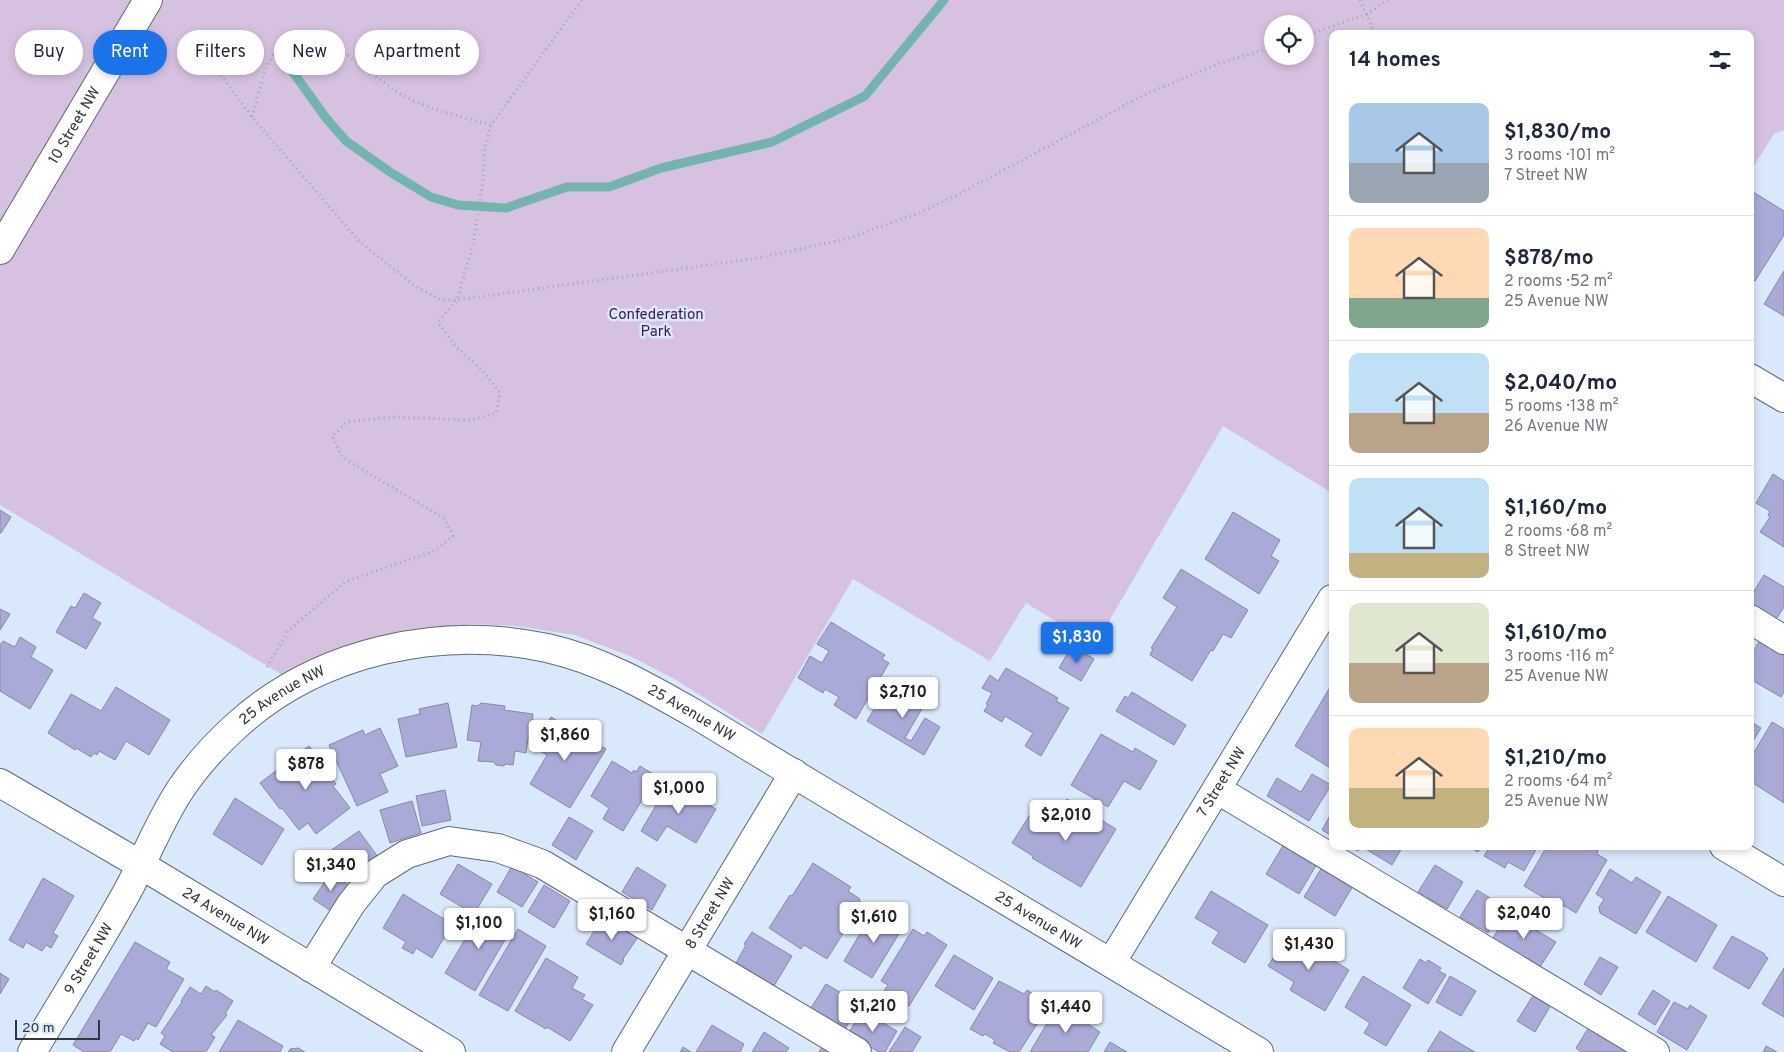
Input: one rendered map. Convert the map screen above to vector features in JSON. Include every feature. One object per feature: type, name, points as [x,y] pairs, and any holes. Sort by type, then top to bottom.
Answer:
[{"type":"street","name":"10 Street NW","points":[[0,250],[148,0]]},
{"type":"street","points":[[1754,380],[1784,398]]},
{"type":"street","name":"7 Street NW","points":[[1111,963],[1329,609]]},
{"type":"street","points":[[1754,621],[1784,640]]},
{"type":"street","name":"25 Avenue NW","points":[[141,865],[165,816],[180,790],[198,766],[240,722],[295,684],[328,668],[398,646],[435,641],[472,640],[510,642],[548,648],[576,656],[620,673],[654,691],[1258,1052]]},
{"type":"street","name":"8 Street NW","points":[[626,1052],[794,773]]},
{"type":"street","name":"24 Avenue NW","points":[[0,783],[141,865],[451,1052]]},
{"type":"street","points":[[1218,790],[1655,1052]]},
{"type":"street","points":[[311,968],[351,904],[375,874],[407,854],[448,841],[498,848],[542,864],[857,1052]]},
{"type":"street","points":[[1731,850],[1784,882]]},
{"type":"street","name":"9 Street NW","points":[[32,1052],[141,865]]},
{"type":"path","points":[[264,704],[256,685],[288,631],[345,582],[436,550],[453,536],[444,519],[342,456],[332,436],[347,422],[391,417],[471,420],[496,413],[500,393],[482,370],[456,347],[438,322],[457,300],[464,281],[476,230],[484,180],[484,151],[491,125],[582,0]]},
{"type":"path","points":[[1360,0],[1373,30]]},
{"type":"path","points":[[1314,33],[1367,14],[1388,0]]},
{"type":"path","points":[[221,75],[252,117],[359,241],[414,286],[441,300],[457,300],[758,258],[846,239],[919,213],[959,194],[1148,93],[1218,64],[1264,50]]},
{"type":"path","points":[[345,51],[404,96],[440,110],[491,125]]},
{"type":"path","points":[[252,117],[268,63],[274,54]]},
{"type":"green space","name":"Confederation Park","points":[[0,0],[1784,0],[1784,130],[1774,134],[1754,166],[1754,30],[1329,30],[1329,491],[1223,426],[1095,645],[1026,603],[990,661],[853,579],[762,734],[676,680],[630,656],[575,635],[516,626],[471,624],[416,631],[284,676],[0,505]]},
{"type":"building","points":[[1754,192],[1784,211],[1784,235],[1755,281]]},
{"type":"building","points":[[1784,271],[1784,316],[1764,304]]},
{"type":"building","points":[[1773,474],[1784,481],[1784,547],[1760,532],[1770,517],[1768,515],[1770,511],[1756,503]]},
{"type":"building","points":[[0,510],[11,517],[1,533],[0,533]]},
{"type":"building","points":[[1233,512],[1280,540],[1271,556],[1279,561],[1259,594],[1205,559]]},
{"type":"building","points":[[1181,569],[1248,610],[1231,638],[1223,634],[1192,681],[1150,655],[1153,649],[1151,648],[1177,607],[1163,598]]},
{"type":"building","points":[[1764,575],[1784,587],[1784,607],[1775,621],[1754,608],[1754,591]]},
{"type":"building","points":[[84,593],[101,603],[92,618],[101,623],[86,649],[56,632],[71,606],[75,608]]},
{"type":"building","points":[[0,609],[10,614],[0,630]]},
{"type":"building","points":[[831,622],[885,655],[882,659],[889,663],[856,719],[834,705],[839,697],[825,689],[823,693],[798,678],[810,656],[822,663],[829,651],[817,644]]},
{"type":"building","points":[[20,637],[36,647],[31,657],[53,670],[30,709],[0,691],[0,645],[3,641],[15,647]]},
{"type":"building","points":[[1760,640],[1784,654],[1784,692],[1781,697],[1754,681],[1754,650]]},
{"type":"building","points":[[1072,646],[1094,659],[1081,681],[1059,668]]},
{"type":"building","points":[[1006,668],[1058,698],[1056,701],[1069,708],[1041,756],[1025,746],[1033,733],[1005,716],[1002,722],[984,711],[992,693],[982,688],[990,675],[998,681]]},
{"type":"building","points":[[889,684],[924,705],[905,738],[911,741],[925,718],[940,727],[924,755],[867,721]]},
{"type":"building","points":[[116,687],[170,720],[149,755],[126,741],[115,760],[99,751],[97,755],[94,753],[91,757],[76,748],[75,750],[48,733],[71,694],[101,711]]},
{"type":"building","points":[[1329,689],[1329,767],[1295,746]]},
{"type":"building","points":[[1132,692],[1186,725],[1174,745],[1116,711],[1125,696],[1128,698]]},
{"type":"building","points":[[448,703],[457,747],[406,757],[398,719],[420,714],[419,709]]},
{"type":"building","points":[[481,703],[505,706],[504,710],[533,714],[531,739],[528,739],[526,753],[515,751],[513,765],[506,764],[504,766],[496,765],[494,762],[478,761],[481,742],[467,740],[472,705],[477,706]]},
{"type":"building","points":[[551,717],[606,749],[570,808],[530,784],[547,755],[533,747]]},
{"type":"building","points":[[1772,722],[1784,729],[1784,803],[1754,784],[1754,752]]},
{"type":"building","points":[[1754,724],[1761,728],[1754,739]]},
{"type":"building","points":[[380,728],[398,766],[380,774],[388,792],[357,806],[329,745],[363,730],[365,735]]},
{"type":"building","points":[[1101,734],[1133,752],[1135,748],[1157,761],[1140,790],[1124,781],[1108,807],[1071,785]]},
{"type":"building","points":[[309,746],[329,770],[327,772],[336,784],[333,786],[350,808],[316,834],[308,823],[299,830],[260,783],[277,770],[277,764],[287,757],[292,758]]},
{"type":"building","points":[[612,761],[632,773],[634,770],[636,772],[640,766],[658,777],[623,831],[603,819],[609,808],[591,796]]},
{"type":"building","points":[[1312,774],[1329,784],[1329,788],[1309,821],[1267,796],[1277,778],[1301,792]]},
{"type":"building","points":[[670,782],[716,809],[696,843],[667,826],[657,841],[641,831]]},
{"type":"building","points":[[445,790],[451,820],[422,826],[416,796]]},
{"type":"building","points":[[235,798],[284,829],[262,865],[213,834]]},
{"type":"building","points":[[1067,799],[1116,829],[1081,887],[1032,858],[1033,856],[1012,843],[1031,813],[1051,825]]},
{"type":"building","points":[[412,801],[421,833],[390,843],[380,810]]},
{"type":"building","points":[[569,817],[593,831],[576,860],[552,845]]},
{"type":"building","points":[[1329,817],[1329,834],[1322,830]]},
{"type":"building","points":[[359,831],[378,857],[350,878],[330,851]]},
{"type":"building","points":[[1284,844],[1317,864],[1299,894],[1266,874]]},
{"type":"building","points":[[1367,850],[1401,850],[1392,865]]},
{"type":"building","points":[[1488,850],[1536,850],[1524,871],[1508,862],[1505,868],[1484,856]]},
{"type":"building","points":[[1545,850],[1597,850],[1597,854],[1607,860],[1576,913],[1551,898],[1549,901],[1524,886]]},
{"type":"building","points":[[813,863],[851,887],[848,891],[860,899],[859,901],[862,903],[827,959],[804,945],[801,949],[769,928]]},
{"type":"building","points":[[458,864],[492,884],[474,914],[440,894]]},
{"type":"building","points":[[1435,865],[1463,882],[1447,909],[1418,892]]},
{"type":"building","points":[[512,866],[538,882],[522,907],[497,892]]},
{"type":"building","points":[[637,867],[666,885],[652,910],[622,892]]},
{"type":"building","points":[[1322,867],[1353,886],[1335,916],[1304,897]]},
{"type":"building","points":[[1610,869],[1632,883],[1636,877],[1661,892],[1636,934],[1600,913],[1599,907],[1604,899],[1596,894]]},
{"type":"building","points":[[331,873],[348,885],[331,911],[313,899]]},
{"type":"building","points":[[43,878],[74,896],[53,933],[58,936],[51,948],[46,945],[42,951],[26,942],[23,948],[9,940]]},
{"type":"building","points":[[544,885],[570,901],[554,928],[528,912]]},
{"type":"building","points":[[1477,890],[1505,907],[1488,933],[1460,917]]},
{"type":"building","points":[[1211,891],[1268,925],[1245,963],[1212,943],[1219,932],[1195,918]]},
{"type":"building","points":[[403,894],[452,924],[432,958],[416,948],[413,954],[402,948],[406,942],[383,928]]},
{"type":"building","points":[[1668,896],[1717,925],[1696,962],[1646,932]]},
{"type":"building","points":[[483,909],[513,926],[475,991],[445,973]]},
{"type":"building","points":[[872,913],[883,920],[887,913],[905,924],[872,978],[844,961]]},
{"type":"building","points":[[1508,913],[1556,942],[1540,967],[1493,938]]},
{"type":"building","points":[[603,917],[638,937],[621,965],[586,944]]},
{"type":"building","points":[[518,929],[546,946],[508,1011],[479,995]]},
{"type":"building","points":[[913,929],[924,936],[927,932],[947,945],[909,1006],[884,991],[888,985],[881,981]]},
{"type":"building","points":[[752,932],[792,956],[774,986],[736,963],[746,945],[744,944]]},
{"type":"building","points":[[1289,933],[1349,970],[1325,1011],[1290,990],[1294,982],[1268,966]]},
{"type":"building","points":[[1732,936],[1765,954],[1768,958],[1749,989],[1713,968]]},
{"type":"building","points":[[135,942],[170,962],[166,969],[184,979],[156,1027],[148,1023],[138,1040],[136,1038],[134,1041],[121,1034],[110,1052],[84,1052],[73,1045]]},
{"type":"building","points":[[954,955],[993,978],[974,1010],[935,986]]},
{"type":"building","points":[[1600,957],[1618,967],[1601,995],[1584,984]]},
{"type":"building","points":[[546,958],[578,977],[572,988],[585,995],[582,999],[593,1005],[570,1041],[515,1011]]},
{"type":"building","points":[[1420,959],[1426,963],[1428,960],[1441,968],[1439,971],[1446,975],[1428,1004],[1403,988]]},
{"type":"building","points":[[1784,968],[1784,1017],[1762,1004]]},
{"type":"building","points":[[0,973],[9,979],[0,994]]},
{"type":"building","points":[[1363,976],[1411,1005],[1386,1046],[1364,1033],[1370,1023],[1345,1007]]},
{"type":"building","points":[[1450,976],[1476,991],[1461,1016],[1436,1002]]},
{"type":"building","points":[[999,981],[1024,994],[1027,990],[1050,1004],[1019,1052],[1010,1052],[993,1043],[995,1040],[985,1034],[983,1036],[970,1029]]},
{"type":"building","points":[[826,984],[860,1004],[845,1029],[811,1008]]},
{"type":"building","points":[[206,986],[233,1001],[225,1014],[227,1015],[211,1035],[215,1037],[206,1052],[173,1052],[160,1044],[165,1036],[161,1033],[190,987],[201,994]]},
{"type":"building","points":[[1653,990],[1670,1001],[1655,1025],[1638,1014]]},
{"type":"building","points":[[1534,994],[1551,1005],[1535,1032],[1517,1021]]},
{"type":"building","points":[[1674,1002],[1688,1009],[1690,1005],[1707,1016],[1687,1050],[1657,1032]]},
{"type":"building","points":[[1058,1005],[1087,1021],[1086,1023],[1100,1032],[1088,1052],[1030,1052]]},
{"type":"building","points":[[862,1011],[897,1031],[885,1052],[879,1052],[848,1034]]},
{"type":"building","points":[[238,1020],[283,1046],[280,1052],[219,1052]]},
{"type":"building","points":[[1592,1022],[1640,1052],[1581,1052],[1576,1048]]},
{"type":"building","points":[[712,1025],[744,1044],[740,1052],[696,1052]]},
{"type":"building","points":[[905,1027],[921,1037],[912,1052],[889,1052]]},
{"type":"building","points":[[1440,1031],[1466,1047],[1475,1052],[1427,1052]]},
{"type":"building","points":[[764,1032],[789,1048],[786,1052],[752,1052]]},
{"type":"building","points":[[1110,1042],[1127,1052],[1104,1052]]},
{"type":"building","points":[[1766,1046],[1777,1052],[1763,1052]]},
{"type":"building","points":[[683,1047],[691,1052],[680,1052]]},
{"type":"building","points":[[822,1047],[830,1052],[819,1052]]},
{"type":"building","points":[[298,1048],[305,1052],[288,1052],[290,1049]]},
{"type":"waterway","points":[[295,75],[326,118],[346,141],[390,172],[431,197],[458,205],[506,208],[567,187],[609,187],[661,168],[772,142],[865,96],[944,0]]}]
